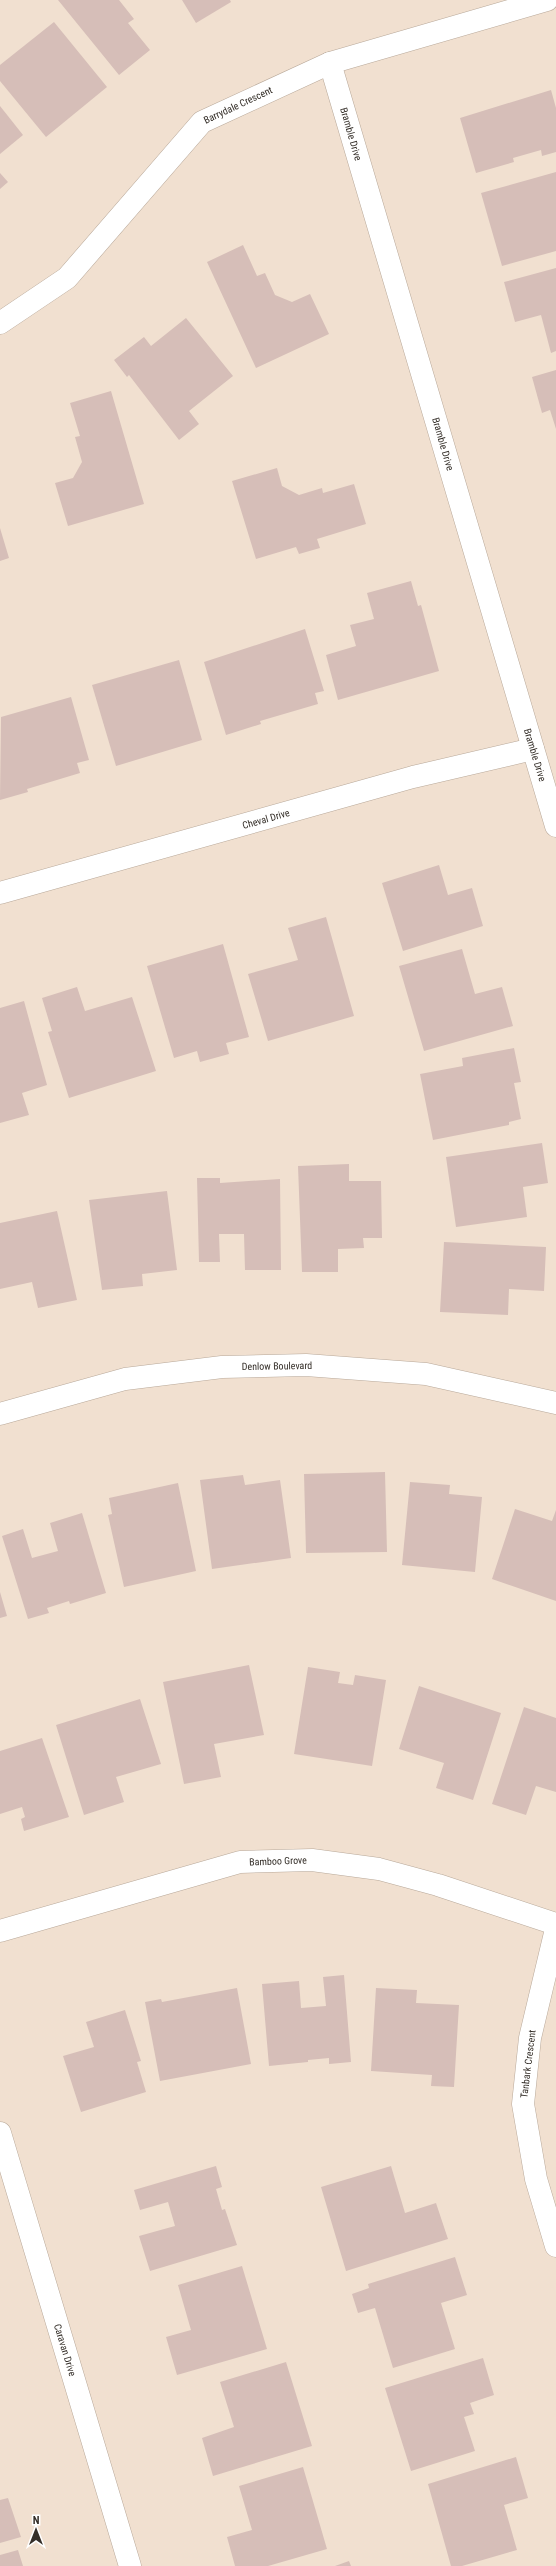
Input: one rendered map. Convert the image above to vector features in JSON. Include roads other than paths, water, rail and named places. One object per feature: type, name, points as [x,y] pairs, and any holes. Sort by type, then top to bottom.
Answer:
[{"type":"street","name":"Barrydale Crescent","points":[[0,323],[67,278],[202,122],[330,62],[548,0]]},
{"type":"street","name":"Bramble Drive","points":[[330,62],[556,826]]},
{"type":"street","name":"Cheval Drive","points":[[0,893],[413,777],[533,749]]},
{"type":"street","name":"Denlow Boulevard","points":[[0,1414],[125,1379],[222,1367],[290,1365],[426,1374],[556,1403]]},
{"type":"street","name":"Bamboo Grove","points":[[0,1931],[240,1862],[312,1860],[379,1870],[438,1885],[556,1924]]},
{"type":"street","name":"Tanbark Crescent","points":[[556,1929],[530,2038],[523,2104],[536,2179],[556,2246]]},
{"type":"street","name":"Caravan Drive","points":[[0,2133],[130,2566]]}]
